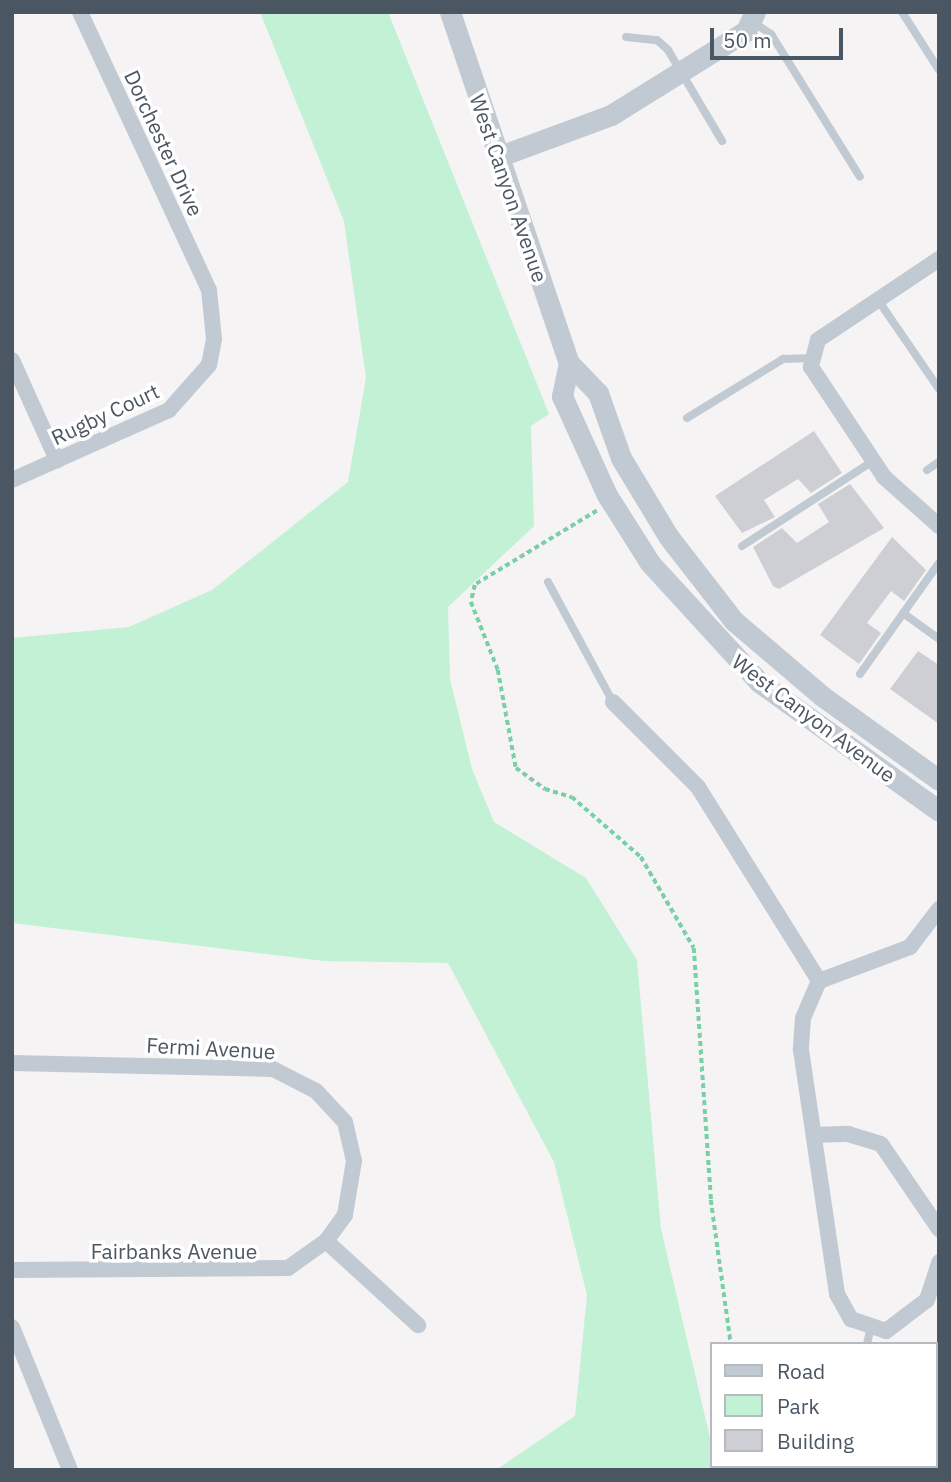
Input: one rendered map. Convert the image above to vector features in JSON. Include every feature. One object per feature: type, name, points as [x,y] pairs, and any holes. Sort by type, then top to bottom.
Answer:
[{"type":"street","name":"Dorchester Drive","points":[[80,12],[209,290]]},
{"type":"street","name":"West Canyon Avenue","points":[[450,12],[569,363],[598,393],[621,458],[668,536],[734,621],[813,689],[939,780]]},
{"type":"street","points":[[500,156],[568,136],[682,71],[754,17]]},
{"type":"street","points":[[939,259],[818,340],[811,367],[873,461],[939,526]]},
{"type":"street","name":"Rugby Court","points":[[12,480],[169,410],[190,392],[209,365],[214,339],[209,290]]},
{"type":"street","points":[[12,360],[57,460]]},
{"type":"street","name":"West Canyon Avenue","points":[[569,363],[562,396],[613,503],[650,563],[724,650],[939,811]]},
{"type":"street","points":[[613,702],[698,787],[819,981]]},
{"type":"street","points":[[939,909],[910,947],[819,981],[803,1018],[801,1051],[836,1294],[851,1319],[886,1331],[927,1300],[939,1262]]},
{"type":"street","name":"Fermi Avenue","points":[[12,1063],[273,1069],[294,1075],[345,1122],[354,1161],[352,1196],[326,1241]]},
{"type":"street","points":[[814,1135],[848,1134],[881,1144],[939,1230]]},
{"type":"street","points":[[326,1241],[418,1325]]},
{"type":"street","name":"Fairbanks Avenue","points":[[12,1270],[269,1272],[288,1268],[326,1241]]},
{"type":"street","points":[[12,1327],[70,1470]]},
{"type":"lane","points":[[902,12],[939,71]]},
{"type":"lane","points":[[754,17],[771,34],[860,177]]},
{"type":"lane","points":[[626,37],[657,40],[682,71],[722,141]]},
{"type":"lane","points":[[878,300],[939,389]]},
{"type":"lane","points":[[687,418],[783,359],[813,358]]},
{"type":"lane","points":[[742,546],[873,461]]},
{"type":"lane","points":[[927,470],[939,462]]},
{"type":"lane","points":[[860,674],[939,564]]},
{"type":"lane","points":[[548,582],[613,702]]},
{"type":"lane","points":[[904,613],[939,639]]},
{"type":"lane","points":[[868,1342],[872,1326]]},
{"type":"path","points":[[613,503],[475,585],[471,602],[498,670],[516,768],[545,789],[572,797],[641,857],[694,948],[711,1200],[731,1342]]},
{"type":"green space","points":[[260,12],[388,12],[549,414],[531,426],[534,526],[448,607],[450,679],[472,769],[494,822],[586,878],[637,960],[661,1229],[710,1438],[710,1468],[718,1470],[496,1470],[575,1416],[587,1295],[554,1162],[448,963],[324,961],[12,923],[12,638],[129,627],[212,590],[348,482],[366,378],[344,221]]},
{"type":"building","points":[[814,431],[842,473],[811,493],[798,479],[764,500],[775,517],[742,533],[715,496]]},
{"type":"building","points":[[850,484],[884,528],[779,589],[773,586],[753,547],[782,528],[797,543],[829,522],[818,504]]},
{"type":"building","points":[[892,537],[926,570],[904,601],[891,591],[867,623],[881,633],[859,664],[820,635]]},
{"type":"building","points":[[918,651],[939,665],[939,724],[890,689]]}]
